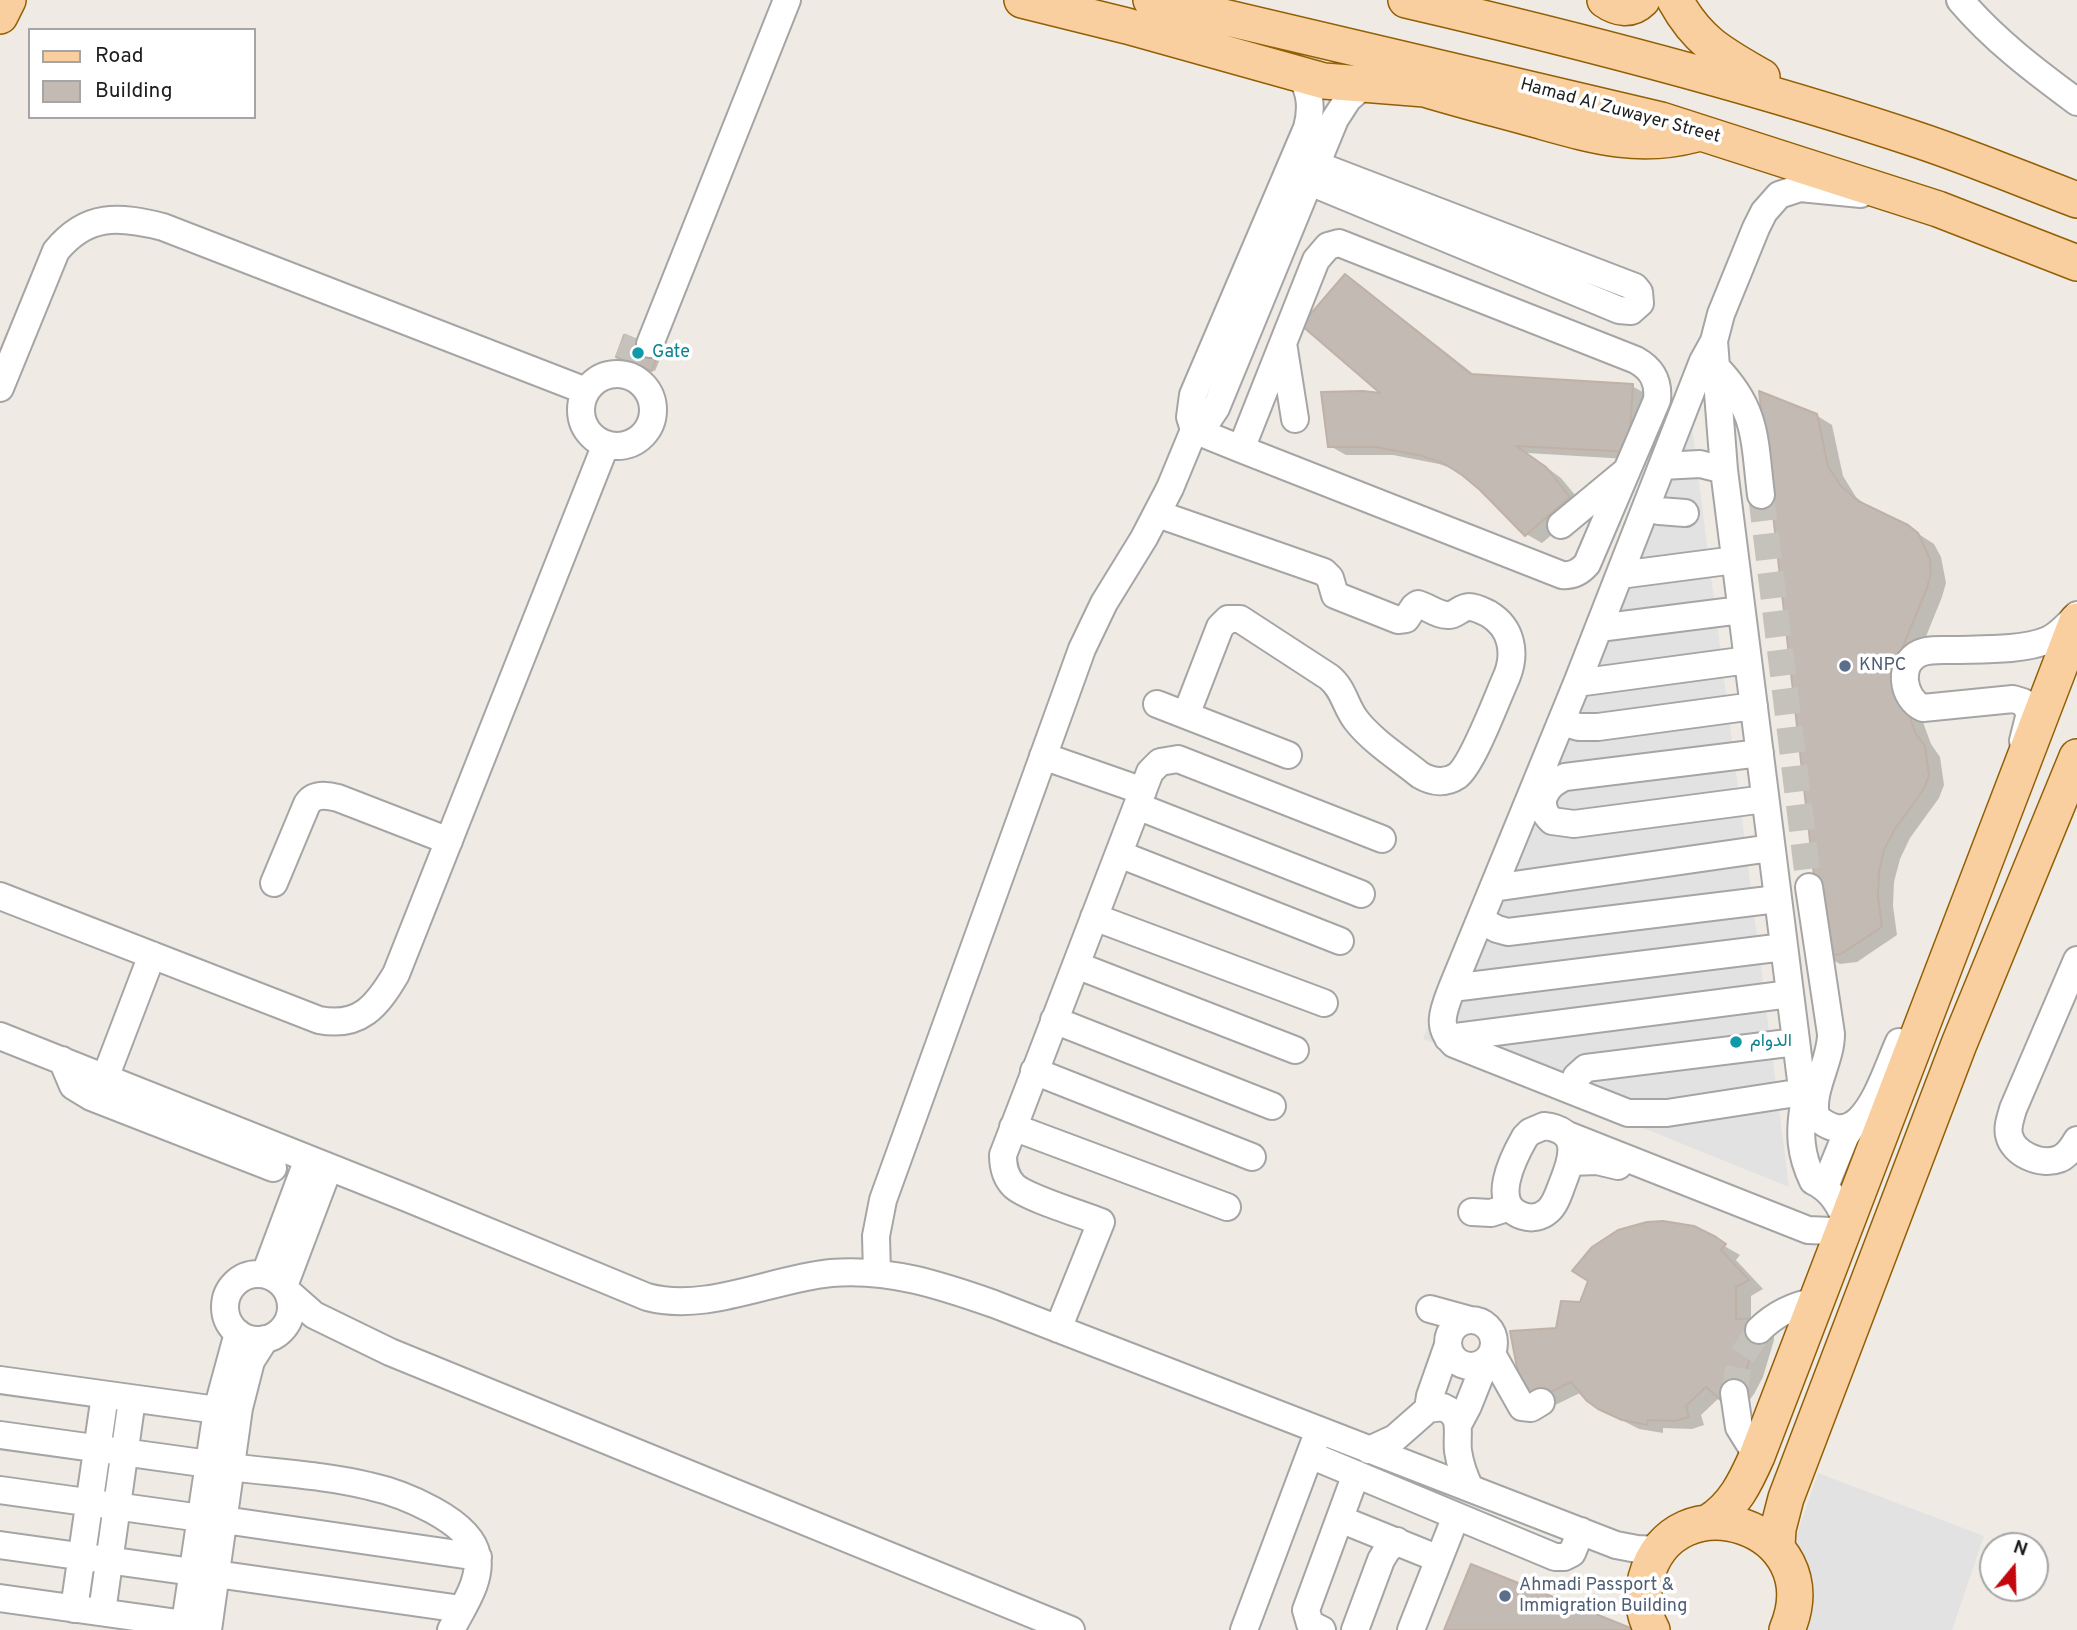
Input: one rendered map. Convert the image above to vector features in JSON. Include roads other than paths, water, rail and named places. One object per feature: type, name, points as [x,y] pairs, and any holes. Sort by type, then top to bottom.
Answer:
[{"type":"main road","points":[[0,5],[2,0]]},
{"type":"main road","points":[[0,16],[8,0]]},
{"type":"main road","points":[[1022,0],[1128,26],[1301,76],[1324,81],[1424,89],[1617,140],[1659,142],[1702,132]]},
{"type":"main road","name":"Hamad Al Zuwayer Street","points":[[1151,0],[1580,99],[1702,132],[1938,209],[2072,262]]},
{"type":"main road","points":[[1416,2],[1464,0]]},
{"type":"main road","points":[[1605,0],[1614,6],[1626,8],[1642,0]]},
{"type":"main road","points":[[1675,0],[1684,16],[1716,50],[1816,108]]},
{"type":"main road","points":[[1416,2],[1612,49],[1729,81],[1920,141],[2077,200]]},
{"type":"main road","points":[[1709,1522],[1725,1512],[1744,1485],[1757,1456],[2077,621]]},
{"type":"main road","points":[[1777,1546],[1778,1529],[1786,1498],[1959,1044],[2077,757]]},
{"type":"main road","points":[[1959,1044],[1979,972],[2017,862],[2011,857],[2001,857],[1979,879]]},
{"type":"main road","points":[[1652,1630],[1644,1607],[1644,1587],[1649,1568],[1659,1550],[1690,1527],[1727,1521],[1762,1534],[1777,1546],[1790,1567],[1796,1591],[1793,1615],[1787,1630]]},
{"type":"street","points":[[770,0],[636,362],[651,395],[653,421],[646,433],[636,442],[624,446],[606,444],[588,433],[582,421],[581,408],[586,391],[602,377],[636,362],[787,0]]},
{"type":"street","points":[[1960,0],[1983,27],[2077,102]]},
{"type":"street","points":[[1301,76],[1309,92],[1310,116],[1305,173]]},
{"type":"street","points":[[877,1273],[876,1236],[883,1200],[1092,626],[1116,581],[1158,514],[1194,430],[1206,423],[1216,408],[1305,173],[1341,108],[1364,85]]},
{"type":"street","points":[[1305,173],[1619,310],[1631,311],[1616,352]]},
{"type":"street","points":[[1475,1205],[1491,1213],[1508,1197],[1521,1143],[1530,1132],[1544,1126],[1808,1230],[1830,1231],[1847,1225],[1833,1195],[1825,1186],[1813,1181],[1806,1166],[1800,1130],[1808,1104],[1777,899],[1741,610],[1724,470],[1715,354],[1721,314],[1756,228],[1764,212],[1779,195],[1800,188],[1861,195],[1938,209]]},
{"type":"street","points":[[0,388],[56,251],[70,236],[86,225],[116,219],[163,227],[586,391]]},
{"type":"street","points":[[1194,430],[1241,450],[1568,575],[1579,572],[1587,564],[1657,400],[1657,383],[1649,369],[1636,360],[1339,243],[1328,246],[1316,260],[1241,450]]},
{"type":"street","points":[[1283,343],[1295,419]]},
{"type":"street","points":[[1715,354],[1703,361],[1577,683],[1452,988],[1441,1019],[1443,1029],[1448,1038],[1462,1048],[1621,1111],[1639,1114],[1667,1113],[1808,1104],[1816,1099],[1830,1053],[1830,1034],[1809,887]]},
{"type":"street","points":[[1715,354],[1750,415],[1761,495]]},
{"type":"street","points":[[0,896],[319,1020],[351,1020],[374,1006],[396,974],[606,444]]},
{"type":"street","points":[[1662,466],[1700,464],[1724,470]]},
{"type":"street","points":[[1561,525],[1626,471]]},
{"type":"street","points":[[1647,504],[1658,511],[1685,513]]},
{"type":"street","points":[[1158,514],[1324,572],[1330,578],[1335,596],[1398,620],[1406,619],[1418,604],[1446,615],[1453,615],[1466,607],[1475,608],[1502,624],[1510,638],[1512,649],[1511,668],[1468,761],[1458,775],[1442,781],[1420,775],[1358,723],[1341,689],[1329,677],[1240,619],[1228,619],[1220,627],[1186,715]]},
{"type":"street","points":[[1619,575],[1735,560]]},
{"type":"street","points":[[1599,628],[1741,610]]},
{"type":"street","points":[[2010,797],[2030,713],[2022,702],[2013,699],[1923,708],[1914,705],[1907,693],[1905,674],[1910,659],[1922,651],[2033,644],[2049,639],[2077,615]]},
{"type":"street","points":[[1577,683],[1748,660]]},
{"type":"street","points":[[1157,704],[1287,755]]},
{"type":"street","points":[[1561,722],[1588,728],[1754,706]]},
{"type":"street","points":[[1760,753],[1565,777],[1548,787],[1543,798],[1543,808],[1552,821],[1574,824],[1765,799]]},
{"type":"street","points":[[1043,756],[1361,894]]},
{"type":"street","points":[[1058,1329],[1101,1222],[1014,1186],[1003,1164],[1005,1147],[1154,767],[1166,760],[1178,759],[1382,839]]},
{"type":"street","points":[[274,883],[307,804],[314,797],[324,795],[338,798],[449,841]]},
{"type":"street","points":[[1493,888],[1771,848]]},
{"type":"street","points":[[1119,854],[1340,941]]},
{"type":"street","points":[[1825,1186],[1845,1137],[1852,1126],[1868,1112],[1932,969],[1979,879]]},
{"type":"street","points":[[1480,920],[1508,932],[1777,899]]},
{"type":"street","points":[[1094,917],[1324,1003]]},
{"type":"street","points":[[1452,988],[1784,947]]},
{"type":"street","points":[[105,1078],[152,955]]},
{"type":"street","points":[[2077,960],[2013,1108],[2008,1126],[2015,1147],[2026,1155],[2043,1161],[2060,1159],[2077,1140]]},
{"type":"street","points":[[1076,965],[1295,1050]]},
{"type":"street","points":[[1448,1038],[1790,994]]},
{"type":"street","points":[[1054,1020],[1272,1106]]},
{"type":"street","points":[[0,1035],[647,1297],[663,1301],[702,1300],[790,1279],[831,1273],[877,1273],[937,1285],[1058,1329],[1315,1443],[1356,1474],[1560,1558],[1572,1553],[1581,1531]]},
{"type":"street","points":[[1573,1091],[1576,1077],[1586,1068],[1797,1042]]},
{"type":"street","points":[[62,1060],[73,1086],[91,1097],[273,1168]]},
{"type":"street","points":[[1034,1071],[1251,1157]]},
{"type":"street","points":[[1808,1104],[1837,1128],[1852,1126]]},
{"type":"street","points":[[1013,1127],[1227,1207]]},
{"type":"street","points":[[1508,1197],[1515,1212],[1528,1217],[1535,1217],[1553,1206],[1571,1162],[1571,1142],[1565,1134]]},
{"type":"street","points":[[1571,1162],[1584,1160],[1610,1163],[1795,1237],[1820,1252],[1823,1286],[1768,1321],[1759,1330]]},
{"type":"street","points":[[0,1598],[202,1628],[204,1573],[220,1466],[251,1361],[290,1318],[292,1308],[279,1284],[319,1163]]},
{"type":"street","points":[[390,1352],[323,1335],[274,1334],[247,1338],[237,1333],[226,1316],[226,1295],[239,1279],[249,1274],[279,1284],[314,1315],[390,1352],[1071,1630]]},
{"type":"street","points":[[1428,1409],[1430,1396],[1467,1354],[1494,1348],[1493,1334],[1483,1323],[1427,1315],[1438,1329],[1467,1354],[1468,1406],[1458,1423]]},
{"type":"street","points":[[1470,1320],[1457,1324],[1449,1336],[1522,1408],[1531,1408],[1541,1402]]},
{"type":"street","points":[[220,1466],[217,1410],[237,1333]]},
{"type":"street","points":[[0,1380],[217,1410]]},
{"type":"street","points":[[1734,1393],[1739,1427],[1757,1456]]},
{"type":"street","points":[[74,1609],[105,1395]]},
{"type":"street","points":[[102,1612],[132,1399]]},
{"type":"street","points":[[1369,1450],[1401,1433],[1428,1409],[1443,1407],[1450,1410],[1458,1423],[1460,1463],[1470,1488]]},
{"type":"street","points":[[0,1435],[359,1483],[386,1490],[455,1524],[472,1541],[478,1556],[475,1581],[456,1619],[204,1573],[0,1545]]},
{"type":"street","points":[[1315,1443],[1369,1450],[1627,1548],[1659,1550]]},
{"type":"street","points":[[1244,1630],[1315,1443]]},
{"type":"street","points":[[1322,1630],[1310,1624],[1306,1611],[1356,1474]]},
{"type":"street","points":[[0,1490],[478,1556]]},
{"type":"street","points":[[1411,1630],[1456,1516]]},
{"type":"street","points":[[1340,1519],[1439,1559]]},
{"type":"street","points":[[1355,1630],[1381,1560],[1397,1541]]},
{"type":"tunnel","points":[[627,361],[637,339]]},
{"type":"tunnel","points":[[1761,495],[1809,887]]},
{"type":"tunnel","points":[[1734,1393],[1740,1359],[1759,1330]]},
{"type":"place","name":"Gate","points":[[638,353]]},
{"type":"place","name":"KNPC","points":[[1845,666]]},
{"type":"place","name":"الدوام","points":[[1736,1042]]},
{"type":"place","name":"Ahmadi Passport & Immigration Building","points":[[1505,1596]]}]
